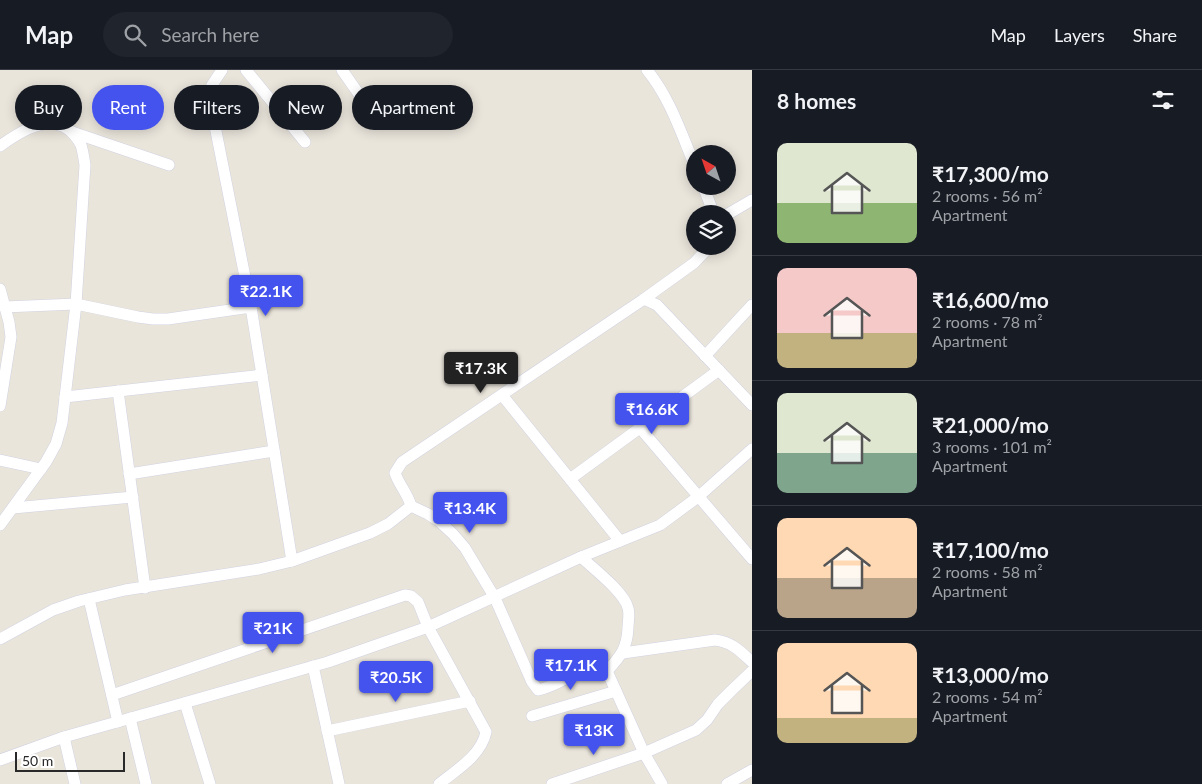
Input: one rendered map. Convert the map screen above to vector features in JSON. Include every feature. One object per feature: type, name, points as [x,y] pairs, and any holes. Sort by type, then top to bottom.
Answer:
[{"type":"street","points":[[222,70],[212,85],[209,96],[252,307],[292,560]]},
{"type":"street","points":[[246,70],[305,142]]},
{"type":"street","points":[[342,70],[353,85]]},
{"type":"street","points":[[647,70],[659,85],[669,104],[686,145]]},
{"type":"street","points":[[0,146],[21,131],[39,124],[55,122],[72,132],[169,165]]},
{"type":"street","points":[[0,525],[41,469],[56,444],[62,423],[76,304],[85,165],[81,146],[72,132]]},
{"type":"street","points":[[736,209],[752,200]]},
{"type":"street","points":[[662,784],[644,753],[607,671],[600,666],[591,666],[548,688],[538,690],[532,682],[495,598],[465,548],[453,534],[428,514],[411,506],[408,496],[398,482],[395,473],[402,462],[644,299],[701,255]]},
{"type":"street","points":[[0,289],[11,337],[3,370],[0,406]]},
{"type":"street","points":[[644,299],[657,305],[752,405]]},
{"type":"street","points":[[4,307],[76,304],[153,319],[252,307]]},
{"type":"street","points":[[705,356],[752,305]]},
{"type":"street","points":[[570,479],[719,370]]},
{"type":"street","points":[[65,397],[262,375]]},
{"type":"street","points":[[118,391],[145,588]]},
{"type":"street","points":[[502,396],[620,541]]},
{"type":"street","points":[[640,428],[752,559]]},
{"type":"street","points":[[0,760],[64,737],[313,666],[428,627],[581,558],[660,525],[698,498],[752,449]]},
{"type":"street","points":[[130,474],[274,451]]},
{"type":"street","points":[[0,460],[41,469]]},
{"type":"street","points":[[13,508],[133,496]]},
{"type":"street","points":[[0,639],[54,610],[89,598],[259,569],[292,560],[370,533],[388,524],[411,506]]},
{"type":"street","points":[[581,558],[616,591],[629,609],[628,641],[622,653],[607,671]]},
{"type":"street","points":[[112,695],[405,594],[418,602],[428,627],[486,732],[484,742],[474,755],[439,784]]},
{"type":"street","points":[[89,598],[118,722]]},
{"type":"street","points":[[622,653],[715,640],[726,641],[735,646],[752,662]]},
{"type":"street","points":[[313,666],[339,784]]},
{"type":"street","points":[[552,784],[644,753],[696,730],[707,720],[718,704],[752,671]]},
{"type":"street","points":[[532,716],[616,692]]},
{"type":"street","points":[[327,731],[470,701]]},
{"type":"street","points":[[185,703],[210,784]]},
{"type":"street","points":[[130,718],[146,784]]},
{"type":"street","points":[[64,737],[75,784]]},
{"type":"street","points":[[727,784],[752,770]]}]
